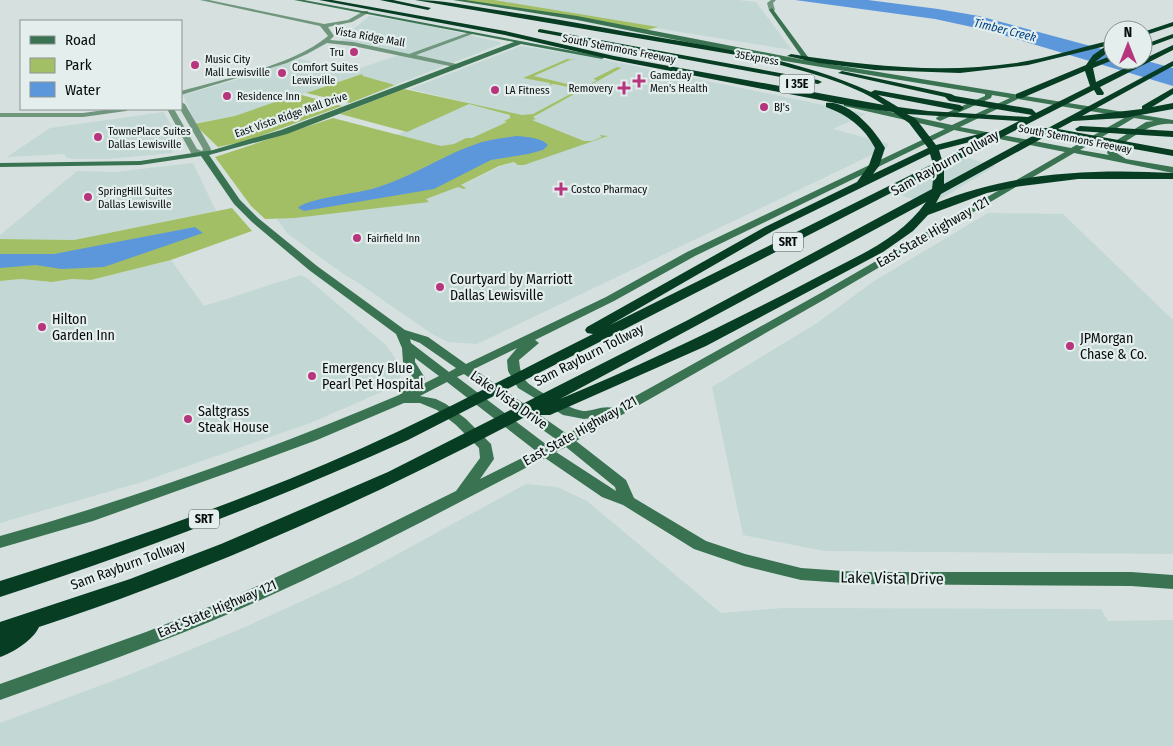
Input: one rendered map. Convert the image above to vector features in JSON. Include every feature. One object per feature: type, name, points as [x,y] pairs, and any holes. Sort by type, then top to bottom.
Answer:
[{"type":"highway","points":[[322,0],[443,22],[784,91],[889,109],[991,118],[1088,118],[1124,115],[1173,106]]},
{"type":"highway","name":"South Stemmons Freeway","points":[[339,0],[1173,153]]},
{"type":"highway","points":[[367,0],[433,12]]},
{"type":"highway","points":[[383,0],[470,15]]},
{"type":"highway","points":[[418,0],[535,15],[760,58],[806,70],[850,86],[885,102],[904,114],[917,126],[932,145],[938,160],[941,176],[930,206],[914,224],[893,241],[684,351],[445,452]]},
{"type":"highway","points":[[432,0],[812,60],[900,69],[954,70],[1015,66],[1103,45]]},
{"type":"highway","points":[[387,16],[577,47],[663,58]]},
{"type":"highway","points":[[460,16],[514,26]]},
{"type":"highway","points":[[1153,31],[1173,24]]},
{"type":"highway","name":"South Stemmons Freeway","points":[[534,29],[977,101],[1173,136]]},
{"type":"highway","name":"35Express","points":[[534,29],[1173,146]]},
{"type":"highway","points":[[1153,43],[1173,36]]},
{"type":"highway","name":"Sam Rayburn Tollway","points":[[0,589],[211,517],[338,465],[409,432],[1173,47]]},
{"type":"highway","points":[[1103,49],[1090,61],[1088,74],[1092,82],[1110,101],[1124,112],[1173,136]]},
{"type":"highway","points":[[761,54],[977,101]]},
{"type":"highway","points":[[1023,94],[1103,61]]},
{"type":"highway","name":"Sam Rayburn Tollway","points":[[0,632],[224,551],[353,496],[445,452],[747,295],[1006,152],[1173,64]]},
{"type":"highway","points":[[1137,113],[1173,90]]},
{"type":"highway","points":[[784,91],[834,107],[863,124],[873,135],[880,148],[874,166],[859,184]]},
{"type":"highway","points":[[409,432],[620,314],[712,259],[930,150],[953,143],[1006,132],[1048,129],[1094,129],[1173,136]]},
{"type":"highway","points":[[747,295],[931,209],[983,190],[1030,181],[1066,177],[1119,175],[1173,176]]},
{"type":"highway","points":[[0,648],[43,618]]},
{"type":"main road","name":"South Stemmons Freeway","points":[[296,0],[797,93],[953,128],[1077,148],[1173,170]]},
{"type":"main road","name":"South Stemmons Freeway","points":[[455,0],[577,18],[808,62],[1023,94],[1095,109],[1137,113],[1173,122]]},
{"type":"main road","points":[[772,10],[808,62]]},
{"type":"main road","name":"East Vista Ridge Mall Drive","points":[[0,165],[140,163],[204,154],[275,135],[520,42]]},
{"type":"main road","points":[[918,119],[936,120],[989,97],[988,93],[975,88]]},
{"type":"main road","points":[[623,408],[601,414],[584,415],[568,412],[524,384],[514,371],[513,360],[521,351],[691,254],[1023,94]]},
{"type":"main road","points":[[1095,109],[1115,118],[1118,125]]},
{"type":"main road","name":"East State Highway 121","points":[[0,692],[152,637],[235,604],[365,543],[546,452],[823,296],[1137,113]]},
{"type":"main road","points":[[918,119],[939,128],[940,131],[936,135]]},
{"type":"main road","points":[[969,120],[968,124],[972,130],[980,133]]},
{"type":"main road","points":[[1124,160],[1111,153],[1112,147],[1154,122],[1173,122]]},
{"type":"main road","name":"Lake Vista Drive","points":[[204,154],[221,182],[237,202],[257,222],[313,268],[401,332],[424,340],[566,440],[621,484],[628,500]]},
{"type":"main road","points":[[0,542],[88,517],[312,437],[396,402],[607,301]]},
{"type":"main road","name":"Lake Vista Drive","points":[[401,332],[408,347],[546,452],[608,493],[628,500],[660,522],[700,545],[744,560],[801,574],[866,579],[1131,579],[1173,582]]},
{"type":"main road","points":[[396,402],[416,387],[419,378],[409,362],[408,347]]},
{"type":"main road","points":[[396,402],[423,398],[436,403],[467,427],[486,447],[486,459],[462,494]]},
{"type":"street","name":"Vista Ridge Mall","points":[[202,0],[323,26],[350,21],[363,12]]},
{"type":"street","points":[[772,10],[770,7],[773,0]]},
{"type":"street","name":"Vista Ridge Mall","points":[[182,94],[310,52],[331,36],[323,26]]},
{"type":"street","name":"Vista Ridge Mall","points":[[410,56],[472,33]]},
{"type":"street","name":"Vista Ridge Mall","points":[[326,41],[354,44],[459,66]]},
{"type":"street","name":"Lake Vista Drive","points":[[172,110],[194,151],[204,154],[207,149],[182,106]]},
{"type":"street","points":[[0,115],[83,115],[119,110]]},
{"type":"shaded area","points":[[484,0],[738,0],[756,2],[792,50]]},
{"type":"shaded area","points":[[369,16],[416,23],[500,42],[501,44],[395,85],[362,76],[362,74],[237,116],[195,123],[183,95],[300,59],[355,70],[399,55],[354,45],[336,44]]},
{"type":"shaded area","points":[[521,46],[586,56],[866,114],[833,129],[889,144],[886,148],[477,344],[448,342],[432,334],[288,234],[276,218],[427,198],[462,185],[501,166],[583,141],[529,119],[531,117],[522,115],[450,149],[396,135],[469,103],[410,89]]},
{"type":"shaded area","points":[[164,112],[181,148],[172,151],[173,153],[107,159],[75,159],[67,158],[64,154],[7,157],[50,128]]},
{"type":"shaded area","points":[[951,153],[996,166],[930,205],[883,189]]},
{"type":"shaded area","points":[[193,163],[216,211],[74,240],[0,239],[0,235],[77,171],[115,172]]},
{"type":"shaded area","points":[[988,213],[1063,214],[1173,320],[1173,554],[824,551],[743,535],[712,387],[817,323],[874,281]]},
{"type":"shaded area","points":[[171,260],[204,306],[301,275],[387,346],[402,369],[398,385],[310,423],[142,482],[0,523],[0,281],[21,279],[52,282],[72,279],[92,280]]},
{"type":"shaded area","points":[[526,484],[557,487],[587,501],[721,613],[783,608],[1101,609],[1108,621],[1173,620],[1173,746],[0,746],[0,723],[131,674],[243,628],[361,574]]},
{"type":"green space","points":[[459,0],[494,0],[658,27],[647,30]]},
{"type":"green space","points":[[567,59],[576,60],[570,60],[534,76],[584,88],[597,80],[593,79],[617,67],[621,68],[533,117],[536,119],[532,120],[584,141],[592,141],[602,137],[599,135],[608,136],[524,165],[518,165],[514,162],[499,166],[461,185],[466,188],[458,187],[426,199],[429,202],[295,218],[265,219],[251,206],[215,157],[333,118],[441,146],[454,144],[507,122],[504,121],[510,118],[510,115],[469,104],[407,132],[340,114],[404,89],[522,115],[533,114],[576,91],[573,90],[574,88],[549,85],[550,83],[523,78]]},
{"type":"green space","points":[[362,74],[363,76],[395,85],[350,103],[306,93]]},
{"type":"green space","points":[[298,94],[342,106],[247,141],[218,147],[194,124],[235,116]]},
{"type":"green space","points":[[232,208],[252,231],[171,260],[91,280],[72,279],[52,282],[21,279],[0,281],[0,239],[74,240]]},
{"type":"water","name":"Timber Creek","points":[[795,0],[868,0],[979,16],[1103,49],[1103,65],[986,30],[935,19]]},
{"type":"water","points":[[1153,63],[1173,68],[1173,86],[1120,70],[1153,70]]},
{"type":"water","points":[[516,136],[537,139],[548,145],[543,150],[528,154],[491,160],[434,189],[304,211],[298,208],[311,202],[372,189],[400,179],[468,147],[486,141]]},
{"type":"water","points":[[195,227],[203,233],[104,267],[61,269],[36,265],[0,268],[0,254],[54,254]]},
{"type":"place","name":"Tru","points":[[354,52]]},
{"type":"place","name":"Music City Mall Lewisville","points":[[195,65]]},
{"type":"place","name":"Comfort Suites Lewisville","points":[[282,73]]},
{"type":"place","name":"Gameday Men's Health","points":[[639,81]]},
{"type":"place","name":"Removery","points":[[624,88]]},
{"type":"place","name":"LA Fitness","points":[[495,90]]},
{"type":"place","name":"Residence Inn","points":[[227,96]]},
{"type":"place","name":"BJ's","points":[[764,107]]},
{"type":"place","name":"TownePlace Suites Dallas Lewisville","points":[[98,137]]},
{"type":"place","name":"Costco Pharmacy","points":[[561,189]]},
{"type":"place","name":"SpringHill Suites Dallas Lewisville","points":[[88,197]]},
{"type":"place","name":"Fairfield Inn","points":[[357,238]]},
{"type":"place","name":"Courtyard by Marriott Dallas Lewisville","points":[[440,287]]},
{"type":"place","name":"Hilton Garden Inn","points":[[42,327]]},
{"type":"place","name":"JPMorgan Chase & Co.","points":[[1070,346]]},
{"type":"place","name":"Emergency Blue Pearl Pet Hospital","points":[[312,376]]},
{"type":"place","name":"Saltgrass Steak House","points":[[188,419]]}]
